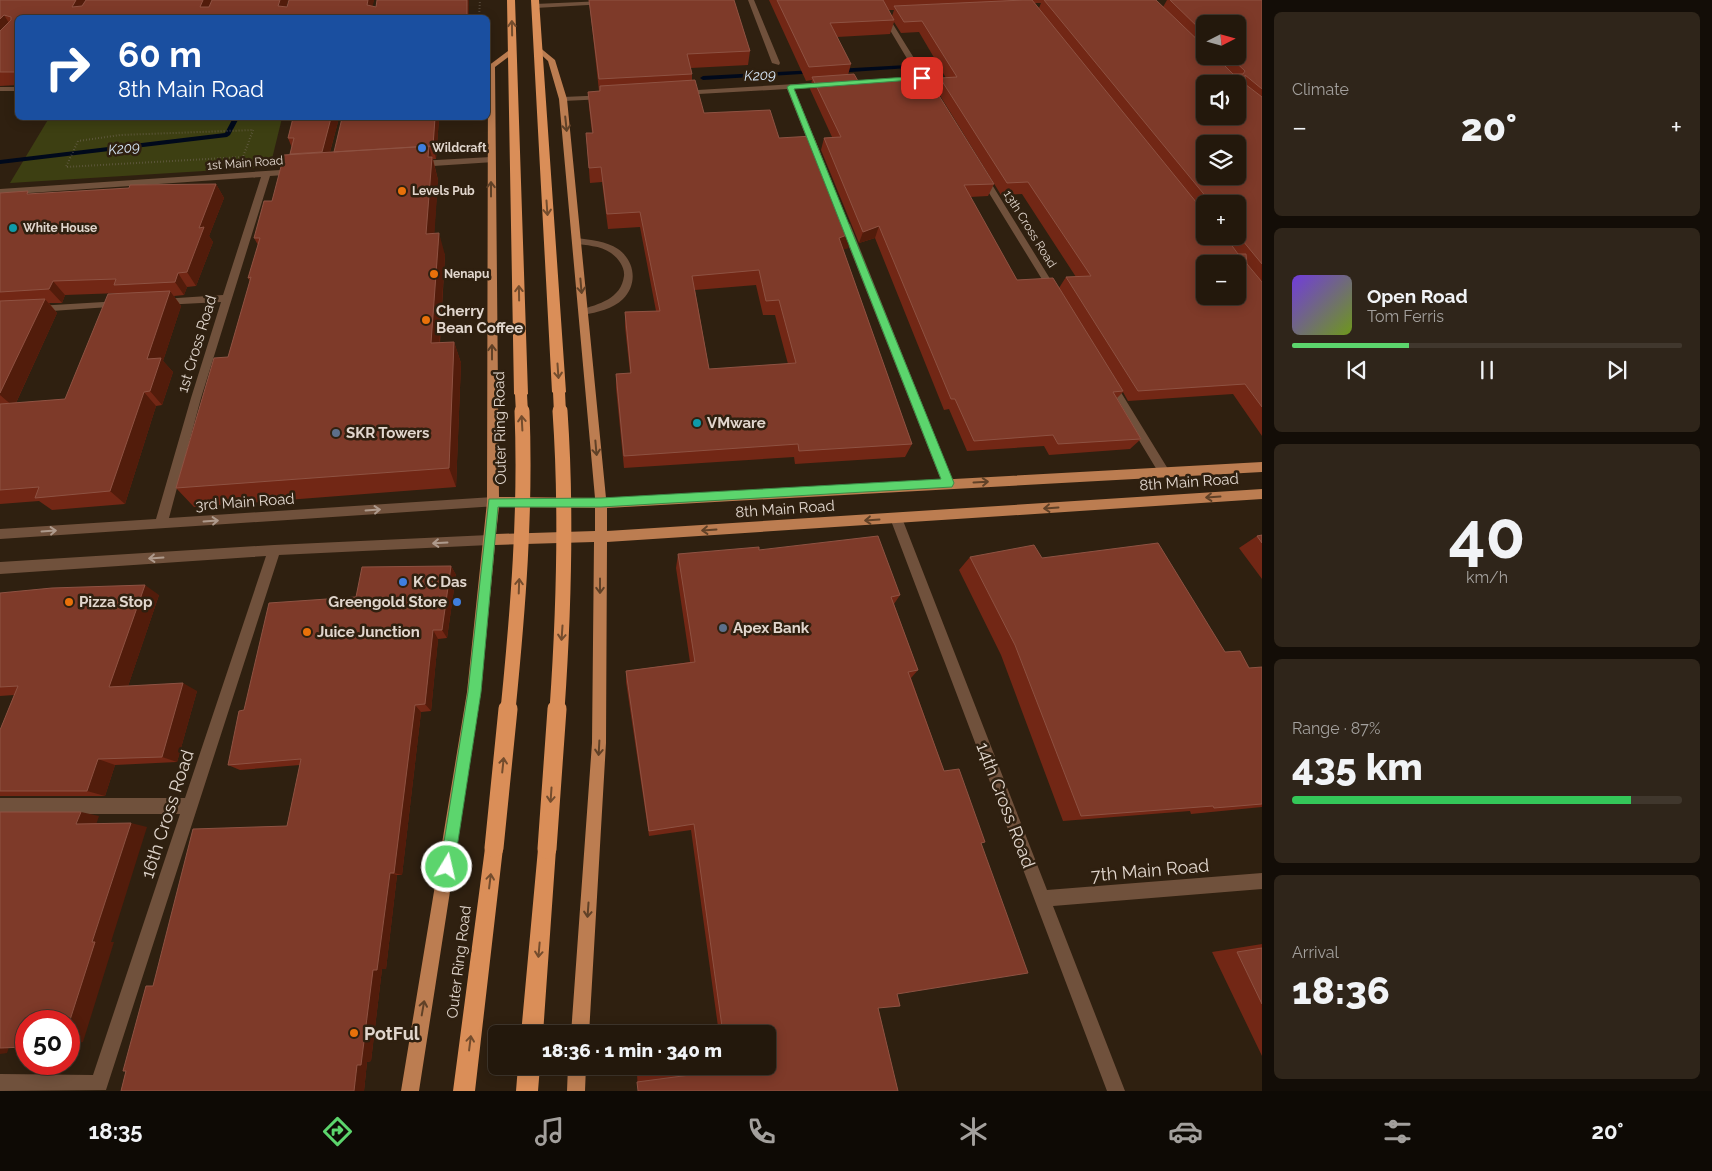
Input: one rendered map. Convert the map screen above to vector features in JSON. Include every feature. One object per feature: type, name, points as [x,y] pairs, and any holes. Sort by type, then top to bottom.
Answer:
[{"type":"highway","name":"Outer Ring Road","points":[[464,1091],[494,848],[519,605],[524,470],[520,394],[511,0]]},
{"type":"highway","points":[[533,1025],[564,603],[564,469],[535,3]]},
{"type":"highway","points":[[527,1091],[528,1075]]},
{"type":"main road","points":[[538,48],[551,60],[563,99],[601,503],[599,743],[581,1025]]},
{"type":"main road","points":[[490,65],[512,50]]},
{"type":"main road","points":[[410,1091],[474,692],[493,502],[490,113]]},
{"type":"main road","name":"8th Main Road","points":[[493,502],[601,503],[1262,467]]},
{"type":"main road","name":"8th Main Road","points":[[489,540],[601,537],[1262,494]]},
{"type":"main road","points":[[576,1091],[577,1075]]},
{"type":"street","points":[[751,0],[776,63]]},
{"type":"street","points":[[875,0],[887,13],[918,78],[938,103]]},
{"type":"street","points":[[535,3],[614,2]]},
{"type":"street","points":[[673,93],[837,84]]},
{"type":"street","points":[[790,87],[820,161]]},
{"type":"street","points":[[0,90],[15,89]]},
{"type":"street","points":[[563,99],[615,96]]},
{"type":"street","points":[[406,165],[491,160]]},
{"type":"street","name":"13th Cross Road","points":[[979,170],[1061,304]]},
{"type":"street","name":"1st Main Road","points":[[0,192],[304,171]]},
{"type":"street","name":"1st Cross Road","points":[[161,524],[196,398],[266,174]]},
{"type":"street","points":[[842,216],[948,483]]},
{"type":"street","points":[[577,241],[592,241],[614,250],[623,256],[630,273],[629,283],[624,293],[615,301],[602,308],[584,312]]},
{"type":"street","points":[[148,302],[227,298]]},
{"type":"street","points":[[30,309],[128,304]]},
{"type":"street","points":[[1102,371],[1164,472]]},
{"type":"street","name":"3rd Main Road","points":[[0,534],[493,502]]},
{"type":"street","name":"14th Cross Road","points":[[896,518],[1116,1091]]},
{"type":"street","points":[[0,568],[274,550],[489,540]]},
{"type":"street","name":"16th Cross Road","points":[[98,1088],[274,550]]},
{"type":"street","points":[[0,806],[190,806]]},
{"type":"street","name":"7th Main Road","points":[[1042,898],[1262,881]]},
{"type":"street","points":[[0,1083],[98,1088]]},
{"type":"path","points":[[479,15],[480,0]]},
{"type":"path","points":[[252,130],[243,157],[158,162],[66,167],[78,141],[120,134],[252,130]]},
{"type":"shaded area","points":[[48,120],[282,120],[270,167],[10,183]]},
{"type":"building","points":[[0,0],[76,0],[72,7],[82,6],[86,0],[203,0],[200,7],[209,7],[212,0],[280,0],[278,6],[287,7],[289,0],[368,0],[367,5],[376,7],[377,0],[467,0],[467,15],[15,15],[15,72],[0,72],[0,31],[11,20],[11,17],[4,15],[0,19]]},
{"type":"building","points":[[589,0],[734,0],[750,51],[687,54],[692,74],[599,79]]},
{"type":"building","points":[[777,0],[883,0],[894,20],[830,23],[851,64],[809,67]]},
{"type":"building","points":[[1032,0],[1196,202],[1196,245],[1232,245],[1238,254],[1246,254],[1247,264],[1262,282],[1262,407],[1245,384],[1138,391],[1066,277],[1091,276],[1028,182],[1007,183],[940,78],[957,77],[922,21],[904,22],[894,6]]},
{"type":"building","points":[[1044,0],[1156,0],[1196,38],[1196,65],[1224,65],[1233,74],[1243,74],[1245,71],[1239,65],[1246,65],[1246,15],[1196,15],[1196,25],[1170,0],[1262,0],[1262,89],[1246,75],[1196,75],[1196,125],[1246,125],[1246,85],[1262,97],[1262,264],[1246,245],[1246,195],[1205,195],[1196,185],[1246,185],[1246,135],[1196,135],[1196,185]]},
{"type":"building","points":[[854,74],[858,81],[928,78],[994,184],[964,185],[1017,280],[1053,278],[1123,391],[1113,392],[1141,439],[1058,444],[1053,435],[974,441],[955,399],[951,399],[879,226],[863,232],[824,138],[841,137],[812,77]]},
{"type":"building","points":[[695,80],[704,113],[770,110],[779,138],[813,136],[852,233],[839,238],[912,444],[799,451],[798,444],[624,456],[616,374],[631,373],[625,312],[660,311],[640,212],[607,214],[601,167],[589,168],[586,133],[593,133],[588,92],[600,91],[600,86]],"holes":[[[759,270],[766,301],[779,300],[796,363],[709,369],[692,276]]]},
{"type":"building","points":[[292,120],[330,120],[322,152],[290,154],[294,138],[288,138]]},
{"type":"building","points":[[342,120],[435,120],[433,146],[334,152]]},
{"type":"building","points":[[429,146],[428,157],[432,157],[426,234],[439,233],[431,343],[454,342],[449,468],[176,488],[214,358],[228,357],[260,238],[254,238],[264,201],[272,201],[284,155]]},
{"type":"building","points":[[216,184],[199,228],[204,227],[187,272],[178,273],[175,282],[114,285],[116,279],[53,281],[49,289],[0,292],[0,193],[28,191],[27,194],[129,188],[130,185]]},
{"type":"building","points":[[170,291],[147,359],[161,358],[150,391],[144,392],[110,491],[35,498],[39,487],[0,490],[0,404],[65,399],[108,294]]},
{"type":"building","points":[[45,299],[0,393],[0,301]]},
{"type":"building","points":[[1262,535],[1262,543],[1257,536]]},
{"type":"building","points":[[878,536],[900,595],[891,597],[918,670],[908,672],[944,771],[959,769],[985,842],[981,843],[1028,973],[897,994],[900,1006],[878,1008],[898,1091],[638,1091],[637,1082],[690,1075],[776,1075],[776,1025],[722,1025],[694,824],[649,831],[626,671],[695,662],[678,554],[759,547],[759,550]]},
{"type":"building","points":[[1158,543],[1225,652],[1240,651],[1249,668],[1262,667],[1262,804],[1081,816],[1015,645],[970,557],[1034,545],[1042,558]]},
{"type":"building","points":[[451,566],[442,630],[433,630],[425,704],[415,705],[394,873],[390,873],[377,970],[373,970],[361,1065],[357,1065],[354,1091],[121,1091],[126,1071],[123,1071],[146,986],[153,986],[193,829],[287,826],[301,759],[228,765],[239,711],[244,710],[269,603],[356,597],[362,567]]},
{"type":"building","points":[[145,585],[109,687],[183,683],[162,757],[98,759],[87,791],[0,791],[0,730],[18,686],[0,687],[0,593],[52,588]]},
{"type":"building","points":[[0,812],[81,812],[76,824],[131,823],[92,942],[95,942],[73,1010],[15,1010],[15,1047],[0,1048]]},
{"type":"building","points":[[1262,948],[1262,1004],[1237,952]]},
{"type":"waterway","name":"K209","points":[[836,71],[907,67]]},
{"type":"waterway","name":"K209","points":[[703,78],[816,72]]},
{"type":"waterway","name":"K209","points":[[0,162],[227,135],[235,120]]},
{"type":"place","name":"Wildcraft","points":[[422,148]]},
{"type":"place","name":"Levels Pub","points":[[402,191]]},
{"type":"place","name":"White House","points":[[13,228]]},
{"type":"place","name":"Nenapu","points":[[434,274]]},
{"type":"place","name":"Cherry Bean Coffee","points":[[426,320]]},
{"type":"place","name":"VMware","points":[[697,423]]},
{"type":"place","name":"SKR Towers","points":[[336,433]]},
{"type":"place","name":"K C Das","points":[[403,582]]},
{"type":"place","name":"Pizza Stop","points":[[69,602]]},
{"type":"place","name":"Greengold Store","points":[[457,602]]},
{"type":"place","name":"Apex Bank","points":[[723,628]]},
{"type":"place","name":"Juice Junction","points":[[307,632]]},
{"type":"place","name":"PotFul","points":[[354,1033]]},
{"type":"route","points":[[447,867],[474,692],[493,502],[601,503],[948,483],[790,87],[922,78]]}]
